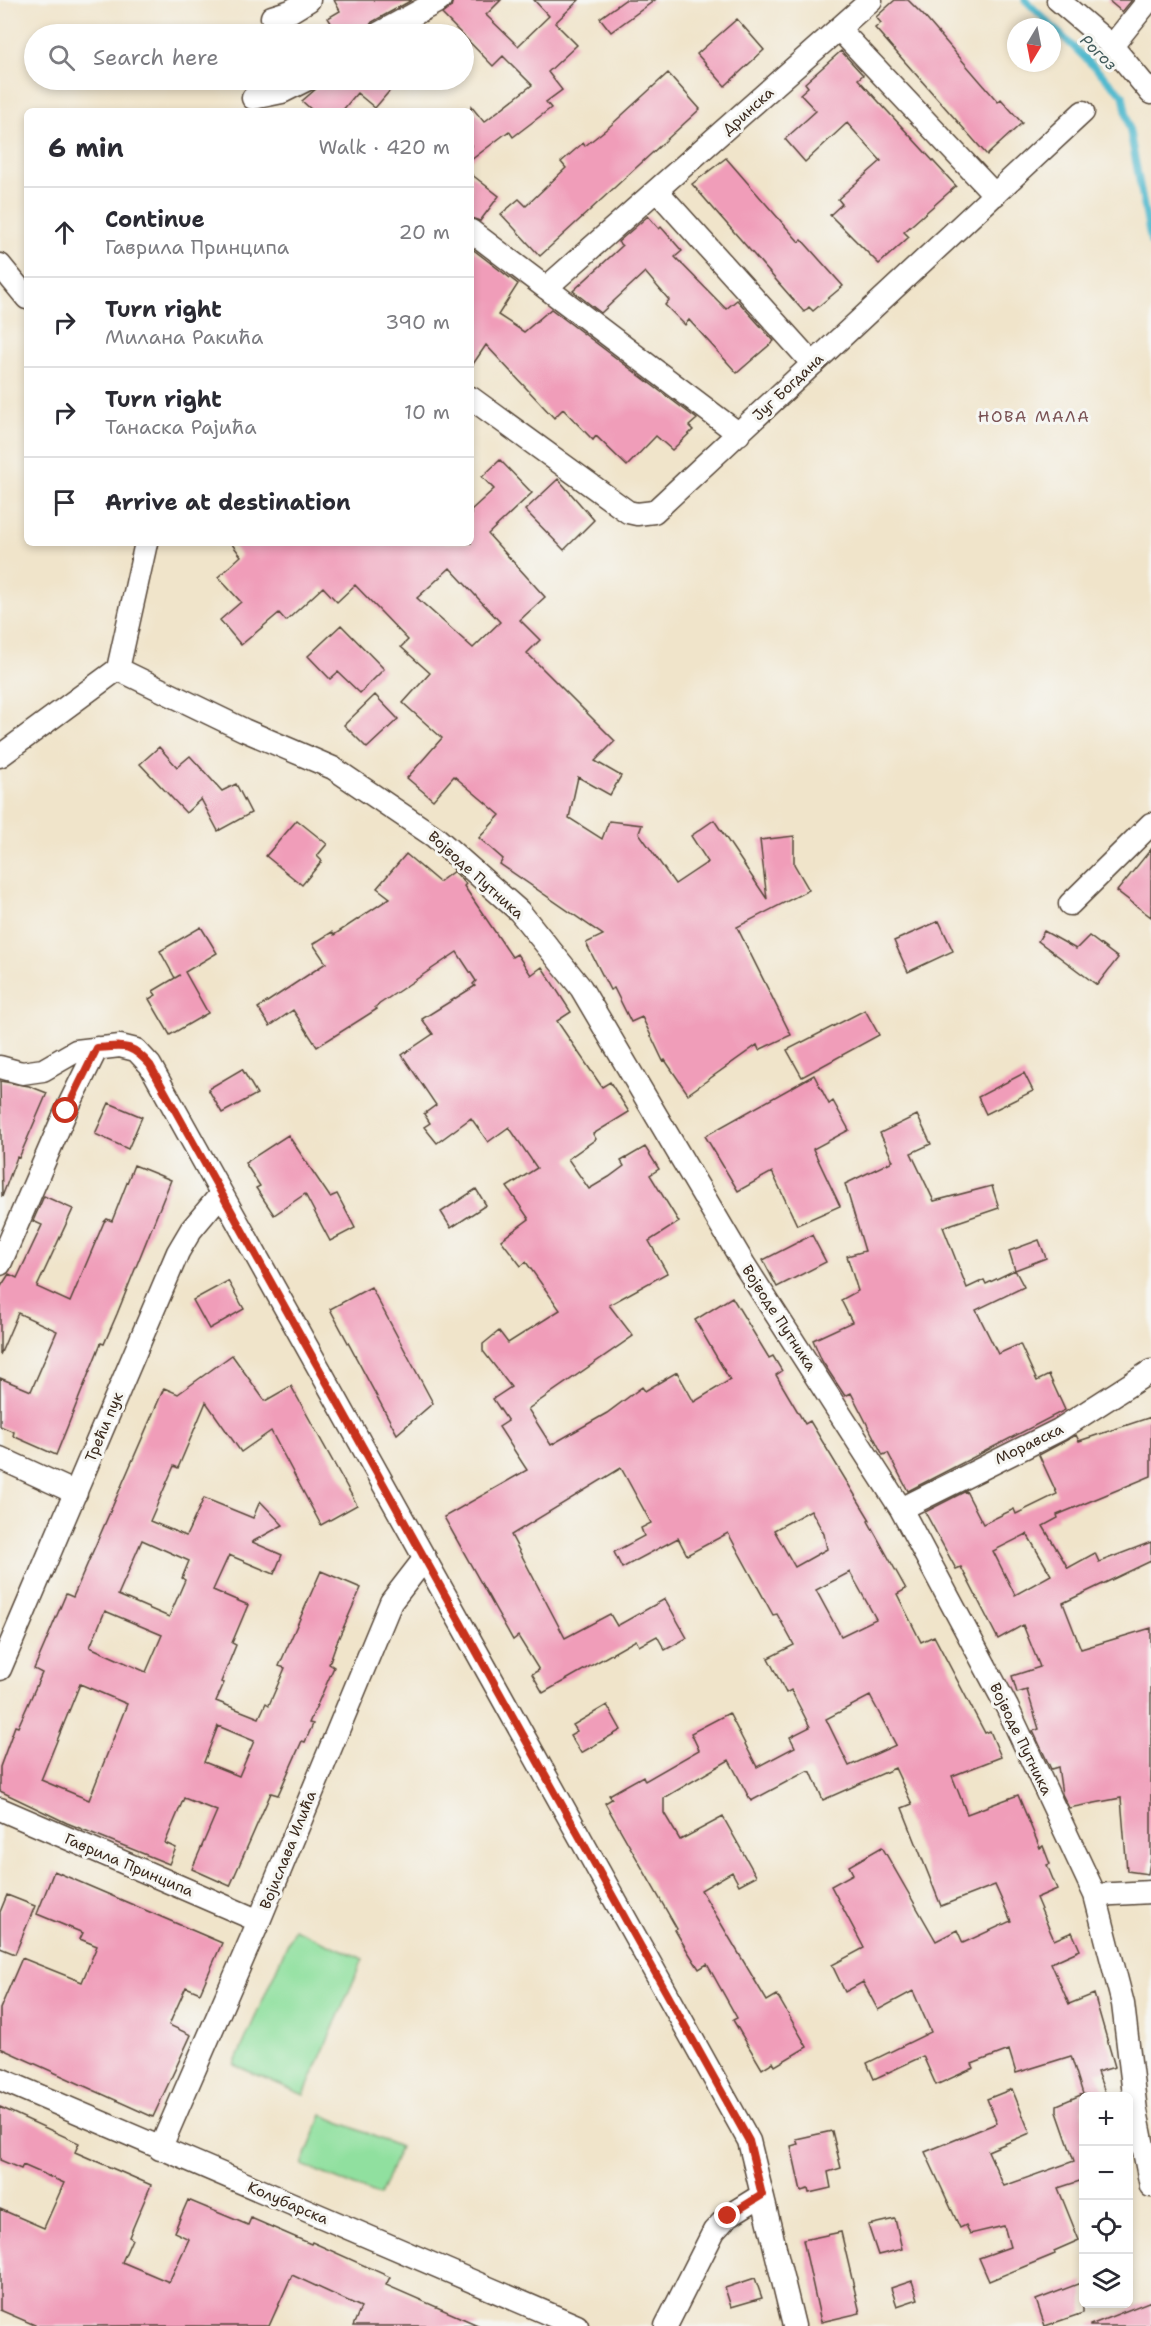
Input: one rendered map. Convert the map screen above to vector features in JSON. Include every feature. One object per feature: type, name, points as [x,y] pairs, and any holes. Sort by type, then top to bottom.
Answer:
[{"type":"street","points":[[271,17],[291,11],[309,0]]},
{"type":"street","points":[[396,24],[440,0]]},
{"type":"street","name":"Дринска","points":[[546,288],[658,192],[871,0]]},
{"type":"street","points":[[1058,0],[1112,46],[1151,93]]},
{"type":"street","points":[[1112,46],[1149,0]]},
{"type":"street","points":[[839,29],[995,195]]},
{"type":"street","points":[[253,96],[275,94],[284,90]]},
{"type":"street","name":"Југ Богдана","points":[[474,400],[628,512],[637,514],[654,512],[1083,112]]},
{"type":"street","points":[[658,192],[813,364]]},
{"type":"street","points":[[474,233],[739,434]]},
{"type":"street","points":[[0,265],[24,294]]},
{"type":"street","points":[[0,756],[118,669],[145,546]]},
{"type":"street","name":"Војводе Путника","points":[[118,669],[244,730],[333,768],[435,837],[519,911],[581,988],[745,1266],[901,1509],[1007,1707],[1095,1895],[1123,2004],[1136,2111],[1151,2186]]},
{"type":"street","points":[[1070,904],[1151,824]]},
{"type":"street","points":[[0,1067],[22,1073],[43,1070],[76,1051],[120,1046],[136,1050],[143,1057],[222,1194],[749,2141],[794,2326]]},
{"type":"street","points":[[0,1264],[66,1111],[97,1048]]},
{"type":"street","name":"Трећи пук","points":[[0,1669],[178,1252],[191,1230],[222,1194]]},
{"type":"street","name":"Моравска","points":[[901,1509],[1059,1430],[1151,1371]]},
{"type":"street","points":[[0,1458],[76,1493]]},
{"type":"street","name":"Војислава Илића","points":[[160,2149],[259,1921],[391,1602],[425,1558]]},
{"type":"street","name":"Гаврила Принципа","points":[[0,1809],[259,1921]]},
{"type":"street","points":[[1095,1895],[1151,1892]]},
{"type":"street","name":"Колубарска","points":[[0,2079],[577,2326]]},
{"type":"street","points":[[666,2326],[714,2231],[728,2216],[762,2195]]},
{"type":"green space","points":[[294,1929],[363,1959],[304,2095],[234,2065]]},
{"type":"green space","points":[[322,2115],[400,2147],[380,2196],[302,2165]]},
{"type":"building","points":[[334,0],[412,0],[371,24],[332,24],[328,18],[340,11]]},
{"type":"building","points":[[453,0],[501,0],[486,15],[518,46],[549,16],[534,0],[579,0],[555,23],[577,45],[548,72],[562,90],[546,102],[551,108],[513,137],[509,131],[474,158],[474,110],[484,122],[532,85],[503,56],[493,66],[474,47],[474,24],[452,24],[442,14],[451,7]]},
{"type":"building","points":[[625,0],[655,0],[611,32],[600,18]]},
{"type":"building","points":[[895,0],[908,0],[998,102],[1001,99],[1022,123],[987,155],[875,28],[881,23],[876,17]]},
{"type":"building","points":[[1108,0],[1132,0],[1122,12]]},
{"type":"building","points":[[737,19],[764,50],[725,86],[697,54]]},
{"type":"building","points":[[841,51],[863,75],[858,79],[956,186],[904,232],[909,237],[879,264],[830,215],[842,204],[838,199],[881,161],[847,123],[805,162],[785,139],[816,111],[800,94],[808,87],[805,83]]},
{"type":"building","points":[[668,73],[700,109],[540,256],[501,214],[519,199],[526,206],[566,168],[561,162],[583,143],[585,146],[609,127]]},
{"type":"building","points":[[315,90],[390,90],[375,108],[357,93],[344,108],[310,108],[302,101]]},
{"type":"building","points":[[726,158],[799,242],[802,240],[843,286],[813,311],[809,307],[804,312],[692,184]]},
{"type":"building","points":[[474,176],[499,196],[480,221],[474,219]]},
{"type":"building","points":[[648,216],[682,251],[675,257],[726,309],[737,300],[774,341],[737,373],[689,320],[685,325],[665,305],[669,300],[645,272],[601,313],[573,291],[622,246],[618,242]]},
{"type":"building","points":[[474,250],[518,284],[498,315],[524,332],[551,309],[697,419],[689,426],[693,430],[672,450],[656,436],[627,466],[596,436],[593,440],[563,409],[554,418],[486,345],[474,363]]},
{"type":"building","points":[[500,460],[532,493],[488,534],[545,597],[520,620],[540,640],[527,653],[615,741],[595,761],[621,776],[610,795],[578,777],[569,818],[602,839],[609,821],[642,825],[639,833],[675,884],[708,862],[691,836],[714,820],[767,899],[760,840],[794,836],[794,864],[809,890],[737,927],[791,1035],[759,1050],[757,1045],[688,1094],[665,1060],[663,1061],[642,1017],[631,1022],[614,988],[610,990],[586,943],[603,935],[500,864],[503,859],[479,838],[500,815],[454,776],[433,800],[407,778],[442,738],[403,703],[430,673],[401,647],[408,640],[355,585],[337,602],[323,587],[286,621],[279,613],[241,645],[220,620],[241,602],[218,577],[241,556],[233,546],[474,546],[474,507],[494,489],[482,477]],"holes":[[[450,568],[500,622],[473,648],[417,598]]]},
{"type":"building","points":[[558,479],[594,520],[564,550],[525,510]]},
{"type":"building","points":[[341,625],[384,669],[360,693],[338,672],[330,679],[308,656]]},
{"type":"building","points":[[375,695],[398,719],[367,748],[344,725]]},
{"type":"building","points":[[159,747],[177,767],[190,756],[222,791],[236,784],[251,813],[218,831],[201,799],[186,813],[140,764]]},
{"type":"building","points":[[297,820],[327,844],[317,856],[322,861],[302,885],[266,856]]},
{"type":"building","points":[[1151,849],[1151,917],[1117,891]]},
{"type":"building","points":[[406,854],[439,882],[454,871],[466,884],[464,886],[512,957],[517,954],[531,975],[542,967],[571,1012],[557,1021],[602,1087],[610,1082],[629,1112],[593,1134],[596,1139],[568,1159],[589,1189],[624,1166],[621,1161],[645,1147],[659,1169],[650,1175],[679,1222],[649,1241],[667,1273],[609,1305],[633,1336],[528,1409],[551,1445],[607,1413],[642,1387],[645,1391],[677,1372],[694,1402],[730,1380],[695,1320],[732,1297],[769,1358],[773,1356],[782,1371],[776,1375],[805,1424],[810,1421],[870,1520],[868,1521],[906,1589],[897,1594],[921,1642],[934,1636],[985,1733],[990,1731],[1001,1757],[952,1776],[967,1814],[1018,1795],[1040,1848],[1043,1846],[1050,1864],[1047,1865],[1057,1889],[1036,1898],[1054,1940],[1072,1932],[1080,1950],[1051,1963],[1069,2004],[1094,1994],[1115,2067],[1097,2072],[1105,2092],[1082,2092],[1071,2056],[1016,2073],[1009,2050],[972,2064],[974,2068],[936,2085],[923,2056],[874,2079],[867,2063],[931,2032],[913,1991],[878,2010],[863,1982],[845,1992],[832,1965],[864,1948],[831,1886],[853,1874],[849,1866],[882,1847],[936,1941],[957,1930],[963,1943],[1011,1921],[995,1885],[941,1906],[902,1808],[912,1804],[895,1768],[823,1800],[811,1772],[807,1771],[751,1801],[729,1760],[664,1798],[664,1813],[680,1840],[723,1817],[756,1876],[739,1885],[732,1872],[701,1890],[767,2001],[777,1995],[807,2047],[775,2066],[773,2062],[762,2069],[733,2020],[737,2018],[707,1964],[699,1969],[685,1947],[605,1803],[612,1799],[609,1795],[643,1776],[645,1781],[699,1750],[691,1733],[729,1713],[757,1767],[795,1747],[790,1737],[810,1727],[791,1690],[786,1693],[768,1658],[794,1645],[777,1614],[773,1615],[728,1533],[687,1555],[678,1538],[622,1568],[614,1552],[644,1536],[641,1528],[651,1523],[621,1468],[511,1535],[565,1638],[610,1614],[617,1626],[665,1599],[687,1638],[665,1650],[657,1636],[639,1646],[636,1640],[543,1693],[532,1674],[539,1670],[518,1636],[513,1640],[444,1517],[527,1470],[499,1427],[508,1421],[493,1399],[511,1387],[483,1351],[483,1344],[499,1331],[508,1343],[560,1310],[526,1262],[521,1266],[501,1240],[529,1219],[507,1187],[537,1168],[509,1127],[488,1142],[471,1118],[437,1143],[424,1127],[430,1123],[424,1114],[436,1105],[402,1055],[433,1034],[422,1019],[475,986],[473,984],[476,981],[457,952],[375,1007],[377,1009],[317,1047],[293,1010],[270,1026],[258,1008],[326,963],[313,944],[332,932],[334,935],[390,898],[377,888]],"holes":[[[811,1510],[824,1534],[827,1549],[795,1567],[774,1530]],[[850,1572],[876,1619],[841,1636],[816,1590]],[[870,1696],[896,1745],[849,1766],[826,1719]]]},
{"type":"building","points":[[939,921],[953,951],[908,972],[894,941]]},
{"type":"building","points":[[201,927],[217,953],[185,972],[208,1013],[170,1035],[149,999],[156,995],[153,991],[175,978],[160,951]]},
{"type":"building","points":[[1044,931],[1076,949],[1089,936],[1118,958],[1097,985],[1038,941]]},
{"type":"building","points":[[865,1010],[879,1035],[802,1077],[787,1050]]},
{"type":"building","points":[[242,1069],[257,1094],[222,1113],[208,1089]]},
{"type":"building","points":[[1024,1073],[1033,1091],[986,1114],[978,1097]]},
{"type":"building","points":[[814,1075],[829,1104],[833,1101],[849,1130],[813,1149],[840,1206],[797,1225],[772,1172],[738,1191],[705,1136]]},
{"type":"building","points":[[0,1081],[29,1086],[47,1093],[19,1158],[17,1157],[2,1197]]},
{"type":"building","points":[[109,1103],[142,1117],[128,1149],[95,1134]]},
{"type":"building","points":[[917,1115],[931,1144],[911,1153],[934,1201],[992,1186],[999,1208],[943,1227],[967,1288],[984,1280],[986,1284],[1015,1270],[1024,1287],[976,1310],[998,1354],[1020,1344],[1037,1381],[1049,1375],[1065,1410],[908,1491],[888,1453],[883,1455],[851,1393],[845,1396],[822,1361],[813,1340],[852,1322],[841,1300],[858,1291],[847,1256],[865,1251],[845,1184],[893,1161],[880,1133]]},
{"type":"building","points":[[288,1135],[330,1197],[337,1194],[355,1228],[330,1241],[305,1194],[274,1215],[256,1188],[260,1186],[245,1163]]},
{"type":"building","points":[[134,1165],[171,1180],[117,1314],[104,1344],[101,1343],[56,1455],[13,1436],[14,1432],[0,1426],[0,1378],[31,1391],[57,1331],[18,1313],[0,1355],[0,1288],[9,1274],[17,1278],[42,1225],[33,1221],[44,1196],[73,1209],[37,1287],[70,1302],[104,1222],[107,1219],[112,1221]]},
{"type":"building","points":[[476,1189],[486,1205],[451,1228],[441,1212]]},
{"type":"building","points":[[812,1235],[826,1262],[777,1287],[763,1260]]},
{"type":"building","points":[[1039,1240],[1046,1258],[1015,1270],[1009,1251]]},
{"type":"building","points":[[228,1281],[244,1309],[209,1329],[193,1300]]},
{"type":"building","points":[[371,1287],[433,1403],[397,1434],[330,1309]]},
{"type":"building","points":[[232,1355],[265,1401],[291,1386],[357,1505],[321,1525],[271,1431],[241,1452],[206,1402],[178,1468],[174,1466],[150,1521],[186,1536],[204,1498],[253,1518],[260,1501],[283,1525],[252,1542],[282,1555],[274,1574],[229,1555],[213,1590],[248,1605],[232,1643],[236,1645],[216,1701],[259,1718],[266,1703],[269,1705],[285,1668],[279,1666],[321,1571],[361,1588],[336,1644],[329,1664],[334,1667],[309,1723],[313,1724],[305,1742],[302,1741],[278,1795],[271,1793],[230,1886],[192,1869],[217,1811],[184,1798],[165,1843],[176,1848],[169,1864],[67,1823],[0,1791],[0,1767],[15,1726],[18,1727],[42,1673],[34,1669],[66,1594],[73,1597],[164,1388],[178,1394]],"holes":[[[142,1540],[189,1561],[182,1578],[185,1580],[169,1617],[118,1595]],[[105,1611],[162,1635],[146,1672],[90,1647]],[[80,1684],[127,1704],[89,1800],[41,1780]],[[218,1726],[254,1741],[239,1776],[204,1762]]]},
{"type":"building","points":[[1151,1417],[1151,1476],[1057,1515],[1058,1518],[1043,1526],[1068,1568],[1095,1553],[1099,1562],[1151,1542],[1151,1561],[1063,1603],[1081,1649],[1151,1628],[1151,1857],[1148,1874],[1127,1871],[1121,1798],[1069,1808],[1062,1794],[1058,1767],[1051,1769],[1033,1731],[1039,1729],[1027,1690],[1017,1693],[1012,1676],[1040,1667],[1023,1625],[998,1639],[961,1567],[956,1569],[925,1512],[966,1491],[983,1524],[1014,1509],[1016,1514],[1057,1494],[1039,1455],[1076,1435],[1079,1441]],"holes":[[[1027,1534],[1051,1575],[1015,1595],[993,1551]]]},
{"type":"building","points":[[607,1705],[621,1730],[581,1753],[570,1735],[577,1731],[573,1725]]},
{"type":"building","points":[[54,1871],[222,1943],[200,1993],[186,1987],[169,2025],[191,2035],[153,2117],[0,2048],[0,2009],[22,1958],[82,1982],[97,1946],[80,1939],[83,1933],[37,1914]]},
{"type":"building","points":[[7,1895],[35,1906],[15,1954],[0,1948],[0,1912]]},
{"type":"building","points":[[1012,2089],[1030,2133],[988,2151],[1004,2186],[1074,2161],[1057,2112],[1057,2105],[1079,2096],[1079,2181],[1058,2188],[1079,2240],[1054,2251],[1055,2254],[989,2281],[979,2258],[1010,2247],[1004,2226],[970,2234],[966,2225],[960,2228],[925,2152],[997,2123],[987,2099]]},
{"type":"building","points":[[0,2107],[79,2143],[75,2152],[151,2185],[129,2237],[132,2239],[122,2262],[169,2282],[189,2239],[174,2232],[188,2200],[248,2225],[251,2218],[311,2244],[312,2242],[390,2277],[386,2285],[480,2326],[353,2326],[361,2307],[292,2275],[269,2326],[37,2326],[0,2310],[0,2209],[44,2228],[64,2183],[23,2165],[21,2169],[0,2160]]},
{"type":"building","points":[[832,2131],[841,2168],[828,2172],[831,2188],[809,2193],[808,2189],[801,2191],[791,2146],[798,2144],[796,2139]]},
{"type":"building","points":[[895,2219],[902,2249],[878,2255],[868,2225]]},
{"type":"building","points":[[841,2232],[860,2313],[821,2322],[803,2240]]},
{"type":"building","points":[[755,2278],[762,2298],[731,2307],[725,2288]]},
{"type":"building","points":[[912,2281],[918,2299],[897,2306],[891,2288]]},
{"type":"building","points":[[1079,2284],[1079,2308],[1083,2308],[1083,2313],[1045,2326],[1036,2300]]},
{"type":"building","points":[[1151,2301],[1151,2326],[1090,2326],[1090,2325]]},
{"type":"waterway","name":"Рогоз","points":[[1025,0],[1123,95],[1151,243]]},
{"type":"district","name":"НОВА МАЛА","points":[[1034,416]]},
{"type":"route","points":[[66,1111],[97,1048],[120,1046],[136,1050],[150,1065],[749,2141],[762,2195],[728,2216]]}]
